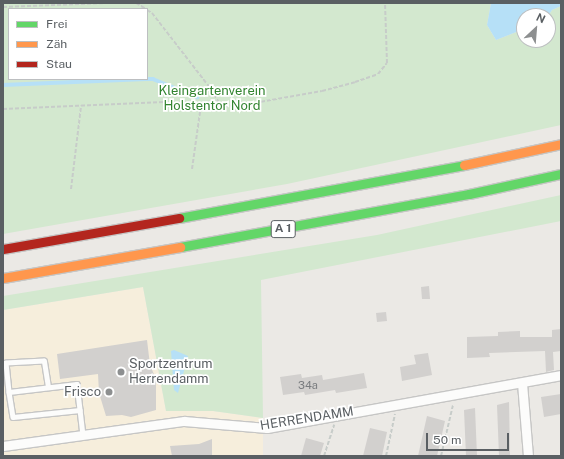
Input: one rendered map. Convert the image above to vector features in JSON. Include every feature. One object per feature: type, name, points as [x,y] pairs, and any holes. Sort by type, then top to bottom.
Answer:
[{"type":"highway","name":"A 1","points":[[3,250],[398,179],[561,144]]},
{"type":"highway","name":"A 1","points":[[3,278],[216,242],[469,194],[561,174]]},
{"type":"street","name":"HERRENDAMM","points":[[3,446],[184,421],[267,428],[561,375]]},
{"type":"street","points":[[522,383],[528,456]]},
{"type":"lane","points":[[48,387],[44,361],[6,363],[13,417],[80,410]]},
{"type":"lane","points":[[9,392],[77,384],[83,435]]},
{"type":"path","points":[[3,8],[106,3]]},
{"type":"path","points":[[3,109],[164,102],[221,106],[307,94],[378,74],[387,63],[385,3]]},
{"type":"path","points":[[148,10],[152,13],[212,89],[221,106]]},
{"type":"path","points":[[192,169],[201,105]]},
{"type":"path","points":[[71,189],[81,106]]},
{"type":"path","points":[[441,456],[456,393]]},
{"type":"path","points":[[386,456],[397,404]]},
{"type":"path","points":[[324,456],[337,415]]},
{"type":"shaded area","points":[[143,287],[166,411],[213,411],[263,418],[263,456],[3,456],[3,310]]},
{"type":"green space","name":"Kleingartenverein Holstentor Nord","points":[[3,3],[491,3],[487,25],[496,40],[516,32],[516,48],[556,48],[556,8],[561,6],[561,125],[287,184],[3,234]]},
{"type":"green space","points":[[561,195],[561,221],[261,280],[263,418],[213,411],[166,411],[143,287],[3,310],[3,296],[377,235]]},
{"type":"water","points":[[491,3],[561,3],[561,6],[556,8],[516,8],[516,32],[496,40],[487,25]]},
{"type":"water","points":[[174,350],[188,356],[178,393],[174,390],[171,351]]},
{"type":"building","points":[[429,286],[430,299],[422,299],[421,287]]},
{"type":"building","points":[[386,312],[387,321],[377,322],[376,313]]},
{"type":"building","points":[[561,329],[561,351],[553,352],[554,370],[546,372],[545,351],[489,353],[490,357],[467,358],[467,337],[498,336],[498,332],[520,331],[520,337],[552,337],[552,330]]},
{"type":"building","points":[[147,340],[150,365],[156,379],[156,410],[131,417],[122,415],[106,416],[99,393],[98,374],[60,379],[57,354]]},
{"type":"building","points":[[428,353],[432,375],[402,381],[400,367],[416,364],[414,355]]},
{"type":"building","points":[[364,373],[367,388],[336,393],[335,390],[305,395],[304,392],[283,395],[280,377],[301,374],[302,378],[322,375],[323,380]]},
{"type":"building","points":[[561,394],[561,414],[544,417],[541,397]]},
{"type":"building","points":[[509,402],[510,456],[499,456],[497,405]]},
{"type":"building","points":[[475,408],[477,456],[466,456],[464,410]]},
{"type":"building","points":[[427,416],[445,421],[437,456],[418,456]]},
{"type":"building","points":[[370,428],[387,432],[382,456],[363,456]]},
{"type":"building","points":[[306,438],[324,443],[320,456],[301,456]]},
{"type":"building","points":[[212,439],[212,456],[172,456],[170,446],[199,444]]},
{"type":"waterway","points":[[148,79],[153,79],[197,97]]},
{"type":"waterway","points":[[3,85],[122,80]]},
{"type":"traffic: fast","points":[[179,218],[464,165]]},
{"type":"traffic: fast","points":[[180,247],[469,194],[561,174]]},
{"type":"traffic: slow","points":[[464,165],[561,144]]},
{"type":"traffic: slow","points":[[3,278],[180,247]]},
{"type":"traffic: jam","points":[[3,249],[179,218]]},
{"type":"place","name":"Sportzentrum Herrendamm","points":[[121,372]]},
{"type":"place","name":"Frisco","points":[[109,392]]}]
